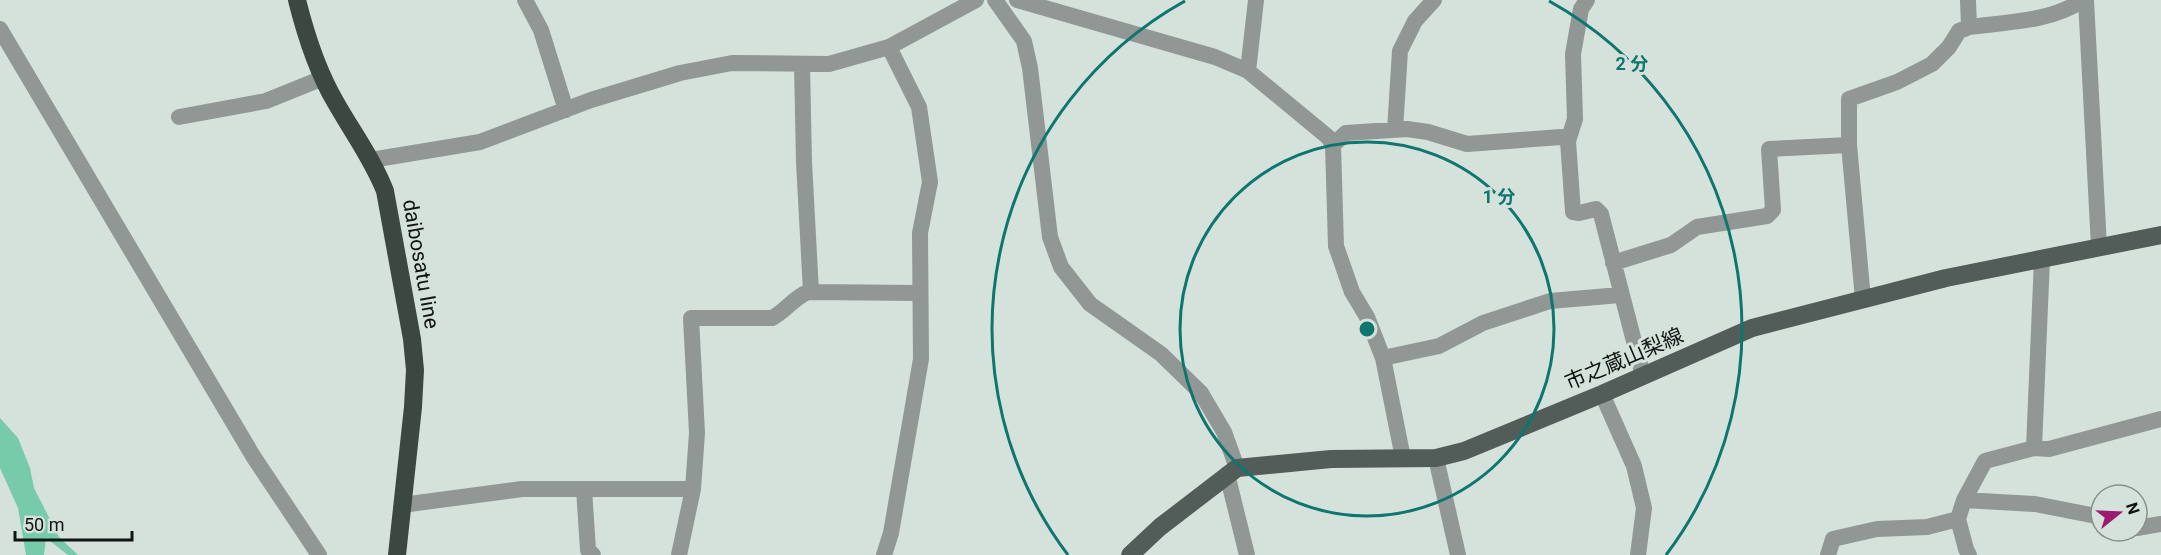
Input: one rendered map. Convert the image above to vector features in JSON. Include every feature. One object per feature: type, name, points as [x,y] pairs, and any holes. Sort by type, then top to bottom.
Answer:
[{"type":"highway","name":"daibosatu line","points":[[297,0],[307,38],[323,78],[371,160],[386,191],[414,360],[413,407],[398,555]]},
{"type":"main road","name":"市之蔵山梨線","points":[[1232,471],[1332,459],[1436,458],[1464,451],[1752,328],[1946,278],[2161,235]]},
{"type":"main road","points":[[1130,555],[1160,527],[1232,471]]},
{"type":"street","points":[[525,0],[541,30],[566,110]]},
{"type":"street","points":[[371,160],[480,142],[591,100],[680,73],[732,63],[830,64],[889,47],[976,0]]},
{"type":"street","points":[[995,0],[1024,41],[1030,68],[1050,237],[1061,267],[1090,304],[1161,354],[1201,393],[1224,432],[1247,555]]},
{"type":"street","points":[[1017,0],[1078,8],[1248,71],[1328,136],[1333,145],[1336,246],[1352,292],[1367,317],[1383,358],[1403,458]]},
{"type":"street","points":[[1248,71],[1256,0]]},
{"type":"street","points":[[1395,130],[1400,51],[1415,21],[1434,0]]},
{"type":"street","points":[[1587,0],[1581,9],[1573,54],[1575,119],[1568,141],[1573,212],[1596,209],[1601,214],[1620,295],[1643,376]]},
{"type":"street","points":[[1968,0],[1969,27]]},
{"type":"street","points":[[1863,298],[1849,146],[1849,99],[1897,82],[1932,64],[1949,47],[1959,31],[1969,27],[2055,15],[2085,0],[2099,247]]},
{"type":"street","points":[[0,29],[253,456],[320,555]]},
{"type":"street","points":[[884,555],[891,533],[921,359],[920,233],[930,182],[919,107],[889,47]]},
{"type":"street","points":[[802,64],[804,162],[811,292]]},
{"type":"street","points":[[179,117],[266,101],[323,78]]},
{"type":"street","points":[[1333,145],[1347,133],[1395,130],[1428,132],[1467,144],[1561,137],[1568,141]]},
{"type":"street","points":[[1613,264],[1671,245],[1697,227],[1767,216],[1773,210],[1769,149],[1849,146]]},
{"type":"street","points":[[2034,448],[2042,259]]},
{"type":"street","points":[[679,555],[693,489],[697,433],[691,318],[772,318],[782,313],[797,296],[811,292],[919,293]]},
{"type":"street","points":[[1383,358],[1439,346],[1483,323],[1550,301],[1620,295]]},
{"type":"street","points":[[1602,394],[1634,466],[1644,508],[1638,555]]},
{"type":"street","points":[[1969,555],[1958,519],[1964,500],[1985,461],[2034,448],[2049,449],[2161,418]]},
{"type":"street","points":[[1436,458],[1458,555]]},
{"type":"street","points":[[402,505],[522,489],[693,489]]},
{"type":"street","points":[[584,489],[588,550],[593,555]]},
{"type":"street","points":[[1964,500],[2035,504],[2089,515]]},
{"type":"street","points":[[1828,555],[1833,539],[1877,529],[1927,527],[1958,519]]},
{"type":"shaded area","points":[[0,418],[18,438],[30,468],[34,488],[59,537],[78,555],[68,555],[46,538],[44,555],[26,555],[18,508],[0,468]]}]
